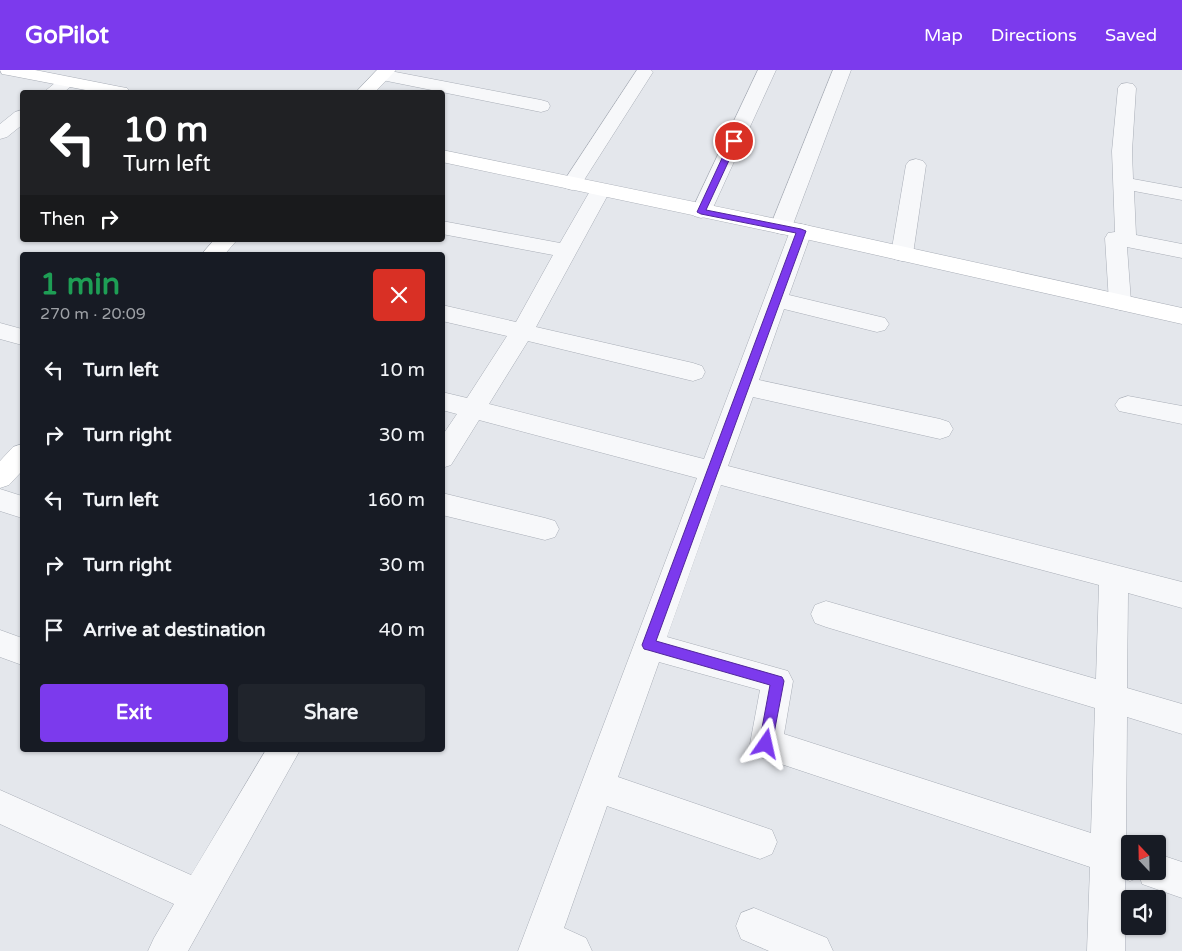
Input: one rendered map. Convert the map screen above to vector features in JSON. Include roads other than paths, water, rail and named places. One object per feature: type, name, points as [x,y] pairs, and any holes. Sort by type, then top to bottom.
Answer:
[{"type":"street","points":[[8,70],[60,87],[97,90]]},
{"type":"street","points":[[701,212],[767,70]]},
{"type":"street","points":[[551,946],[597,786],[776,300],[791,229],[842,70]]},
{"type":"street","points":[[368,90],[385,72],[541,106]]},
{"type":"street","points":[[572,184],[644,72]]},
{"type":"street","points":[[1126,88],[1122,151],[1126,240]]},
{"type":"street","points":[[0,133],[20,118]]},
{"type":"street","points":[[445,157],[600,191],[791,229],[1182,316]]},
{"type":"street","points":[[902,254],[916,166]]},
{"type":"street","points":[[1124,183],[1182,194]]},
{"type":"street","points":[[445,453],[523,330],[600,191]]},
{"type":"street","points":[[445,228],[566,251]]},
{"type":"street","points":[[1120,302],[1116,238],[1182,251]]},
{"type":"street","points":[[215,252],[224,242]]},
{"type":"street","points":[[776,300],[877,324]]},
{"type":"street","points":[[445,314],[523,330],[693,372]]},
{"type":"street","points":[[0,331],[20,336]]},
{"type":"street","points":[[744,386],[940,429]]},
{"type":"street","points":[[445,402],[712,470],[1182,595]]},
{"type":"street","points":[[1128,405],[1182,415]]},
{"type":"street","points":[[0,478],[20,456]]},
{"type":"street","points":[[0,500],[20,506]]},
{"type":"street","points":[[445,505],[545,529]]},
{"type":"street","points":[[1106,951],[1119,859],[1111,699],[1114,577]]},
{"type":"street","points":[[826,614],[1182,719]]},
{"type":"street","points":[[0,643],[20,651]]},
{"type":"street","points":[[648,645],[777,681],[766,744],[1119,859]]},
{"type":"street","points":[[167,951],[278,752]]},
{"type":"street","points":[[597,786],[760,842]]},
{"type":"street","points":[[0,807],[198,897]]},
{"type":"street","points":[[1166,875],[1182,880]]},
{"type":"street","points":[[754,926],[814,951]]}]
